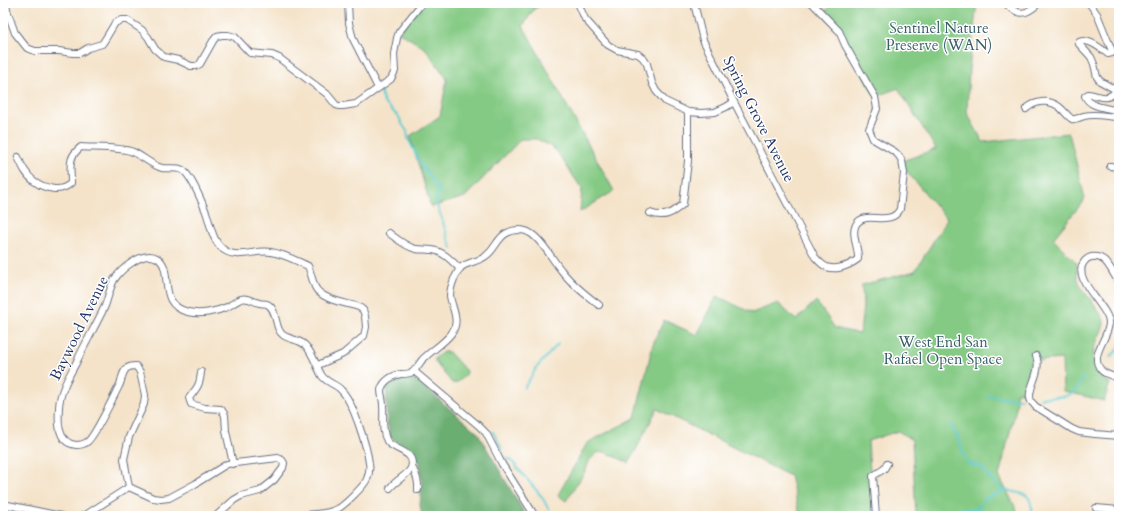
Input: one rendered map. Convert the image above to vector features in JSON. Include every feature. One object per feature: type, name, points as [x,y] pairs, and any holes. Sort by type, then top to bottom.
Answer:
[{"type":"street","points":[[6,3],[15,33],[27,48],[35,51],[80,53],[88,48],[102,44],[115,22],[127,20],[142,30],[155,49],[164,57],[178,60],[191,66],[196,66],[200,64],[217,36],[228,35],[235,37],[250,53],[272,55],[279,58],[327,94],[336,105],[339,106],[356,104],[391,79],[396,68],[394,54],[399,32],[422,3]]},
{"type":"street","points":[[348,3],[349,23],[352,34],[378,88]]},
{"type":"street","points":[[578,3],[585,19],[608,45],[617,50],[638,54],[643,58],[647,64],[652,83],[656,91],[665,100],[688,112],[702,113],[715,112],[734,102]]},
{"type":"street","name":"Spring Grove Avenue","points":[[694,3],[704,40],[734,102],[815,257],[823,265],[830,268],[852,264],[858,258],[854,233],[857,222],[866,219],[890,218],[898,213],[900,209],[904,173],[899,156],[876,142],[871,136],[869,129],[877,106],[875,97],[845,45],[839,31],[812,3]]},
{"type":"street","points":[[1004,3],[1018,13],[1031,10],[1039,3]]},
{"type":"street","points":[[1089,3],[1097,14],[1112,53],[1108,54],[1087,40],[1082,40],[1079,44],[1091,57],[1097,77],[1100,81],[1114,89],[1115,92],[1112,95],[1102,98],[1088,94],[1086,96],[1087,100],[1104,109],[1119,111]]},
{"type":"street","points":[[1026,109],[1031,104],[1043,101],[1058,105],[1071,118],[1075,119],[1093,115],[1119,117]]},
{"type":"street","points":[[650,213],[658,216],[668,215],[676,211],[684,204],[688,162],[688,112]]},
{"type":"street","points":[[18,157],[22,167],[33,180],[45,187],[57,190],[68,187],[72,183],[72,155],[82,147],[131,151],[158,166],[164,168],[180,168],[185,171],[191,180],[206,212],[213,236],[218,244],[225,250],[232,254],[238,255],[260,251],[272,252],[288,257],[308,266],[315,287],[324,297],[359,307],[363,310],[366,327],[364,336],[343,354],[318,365]]},
{"type":"street","points":[[1110,166],[1119,167]]},
{"type":"street","points":[[418,490],[418,480],[412,467],[410,457],[386,440],[384,430],[384,406],[381,391],[383,385],[388,379],[400,374],[406,374],[414,371],[422,360],[453,331],[456,320],[450,298],[450,292],[460,269],[486,256],[507,233],[518,230],[530,232],[562,271],[599,305]]},
{"type":"street","points":[[389,233],[410,247],[416,249],[435,250],[450,259],[460,269]]},
{"type":"street","name":"Baywood Avenue","points":[[129,487],[124,459],[129,437],[145,400],[142,379],[136,366],[130,366],[124,371],[121,382],[88,442],[80,445],[70,444],[63,438],[58,425],[59,403],[65,384],[105,305],[114,280],[134,261],[147,256],[157,258],[163,266],[168,295],[175,307],[187,312],[199,313],[219,310],[242,299],[250,299],[268,304],[272,308],[280,331],[283,335],[306,346],[318,365],[322,376],[341,390],[350,404],[365,444],[370,465],[368,479],[362,487],[342,506],[335,510],[311,513],[302,516]]},
{"type":"street","points":[[1119,282],[1106,262],[1099,257],[1086,259],[1081,267],[1086,286],[1097,300],[1109,320],[1108,327],[1099,347],[1097,360],[1099,366],[1102,371],[1119,378]]},
{"type":"street","points":[[1036,356],[1038,361],[1037,371],[1029,394],[1030,401],[1035,406],[1079,432],[1119,436]]},
{"type":"street","points":[[414,371],[486,433],[502,464],[535,516]]},
{"type":"street","points":[[201,372],[201,380],[198,387],[189,398],[191,404],[221,410],[225,415],[226,431],[233,464]]},
{"type":"street","points":[[82,516],[129,487],[153,498],[169,498],[228,464],[278,458],[282,460],[284,463],[283,468],[274,480],[260,491],[234,500],[216,516]]},
{"type":"street","points":[[876,516],[873,476],[884,469],[887,464]]},
{"type":"street","points":[[390,488],[393,483],[412,467]]},
{"type":"street","points":[[3,504],[60,516]]},
{"type":"street","points":[[1096,508],[1119,510]]},
{"type":"green space","points":[[424,3],[546,3],[534,9],[523,26],[614,191],[580,212],[582,189],[555,149],[537,139],[521,139],[465,197],[431,207],[410,136],[440,116],[447,79],[426,49],[399,32]]},
{"type":"green space","name":"West End San Rafael Open Space","points":[[833,3],[977,3],[969,69],[967,113],[983,142],[1069,133],[1085,199],[1053,239],[1077,263],[1080,284],[1104,320],[1103,328],[1095,347],[1094,365],[1100,376],[1110,383],[1104,401],[1063,391],[1062,359],[1038,361],[1029,366],[1029,379],[1026,391],[1016,393],[1017,404],[999,476],[1020,516],[916,516],[912,440],[898,431],[868,441],[873,516],[800,516],[790,476],[657,409],[629,463],[605,452],[597,453],[589,461],[586,470],[566,501],[558,495],[587,443],[635,418],[653,344],[664,320],[697,335],[717,296],[752,313],[778,303],[796,320],[816,301],[835,328],[860,334],[863,306],[862,285],[915,271],[947,219],[903,167],[902,161],[936,149],[898,88],[875,97],[839,31],[823,14]]},
{"type":"green space","points":[[443,352],[449,352],[466,371],[466,375],[456,383],[452,383],[435,362],[435,358]]},
{"type":"green space","points":[[414,378],[478,433],[526,516],[422,516],[420,505],[422,485],[420,463],[411,450],[390,438],[387,419],[387,388],[398,379]]},
{"type":"waterway","points":[[380,90],[384,103],[399,117],[407,131],[408,138],[420,163],[437,187],[439,192],[436,198],[438,209],[452,248]]},
{"type":"waterway","points":[[524,388],[536,368],[558,344]]},
{"type":"waterway","points":[[1110,357],[1119,349]]},
{"type":"waterway","points":[[1040,398],[1069,395],[1076,390],[1084,377]]},
{"type":"waterway","points":[[988,396],[1021,399]]},
{"type":"waterway","points":[[950,424],[958,438],[964,456],[970,465],[979,465],[1001,488],[1027,496],[1031,502],[1033,516]]},
{"type":"waterway","points":[[493,432],[501,447],[503,458],[510,459],[542,497],[549,510]]},
{"type":"waterway","points":[[938,516],[958,509],[972,510],[980,506],[986,498],[1006,490]]},
{"type":"park label","name":"Sentinel Nature Preserve (WAN)","points":[[939,36]]}]
